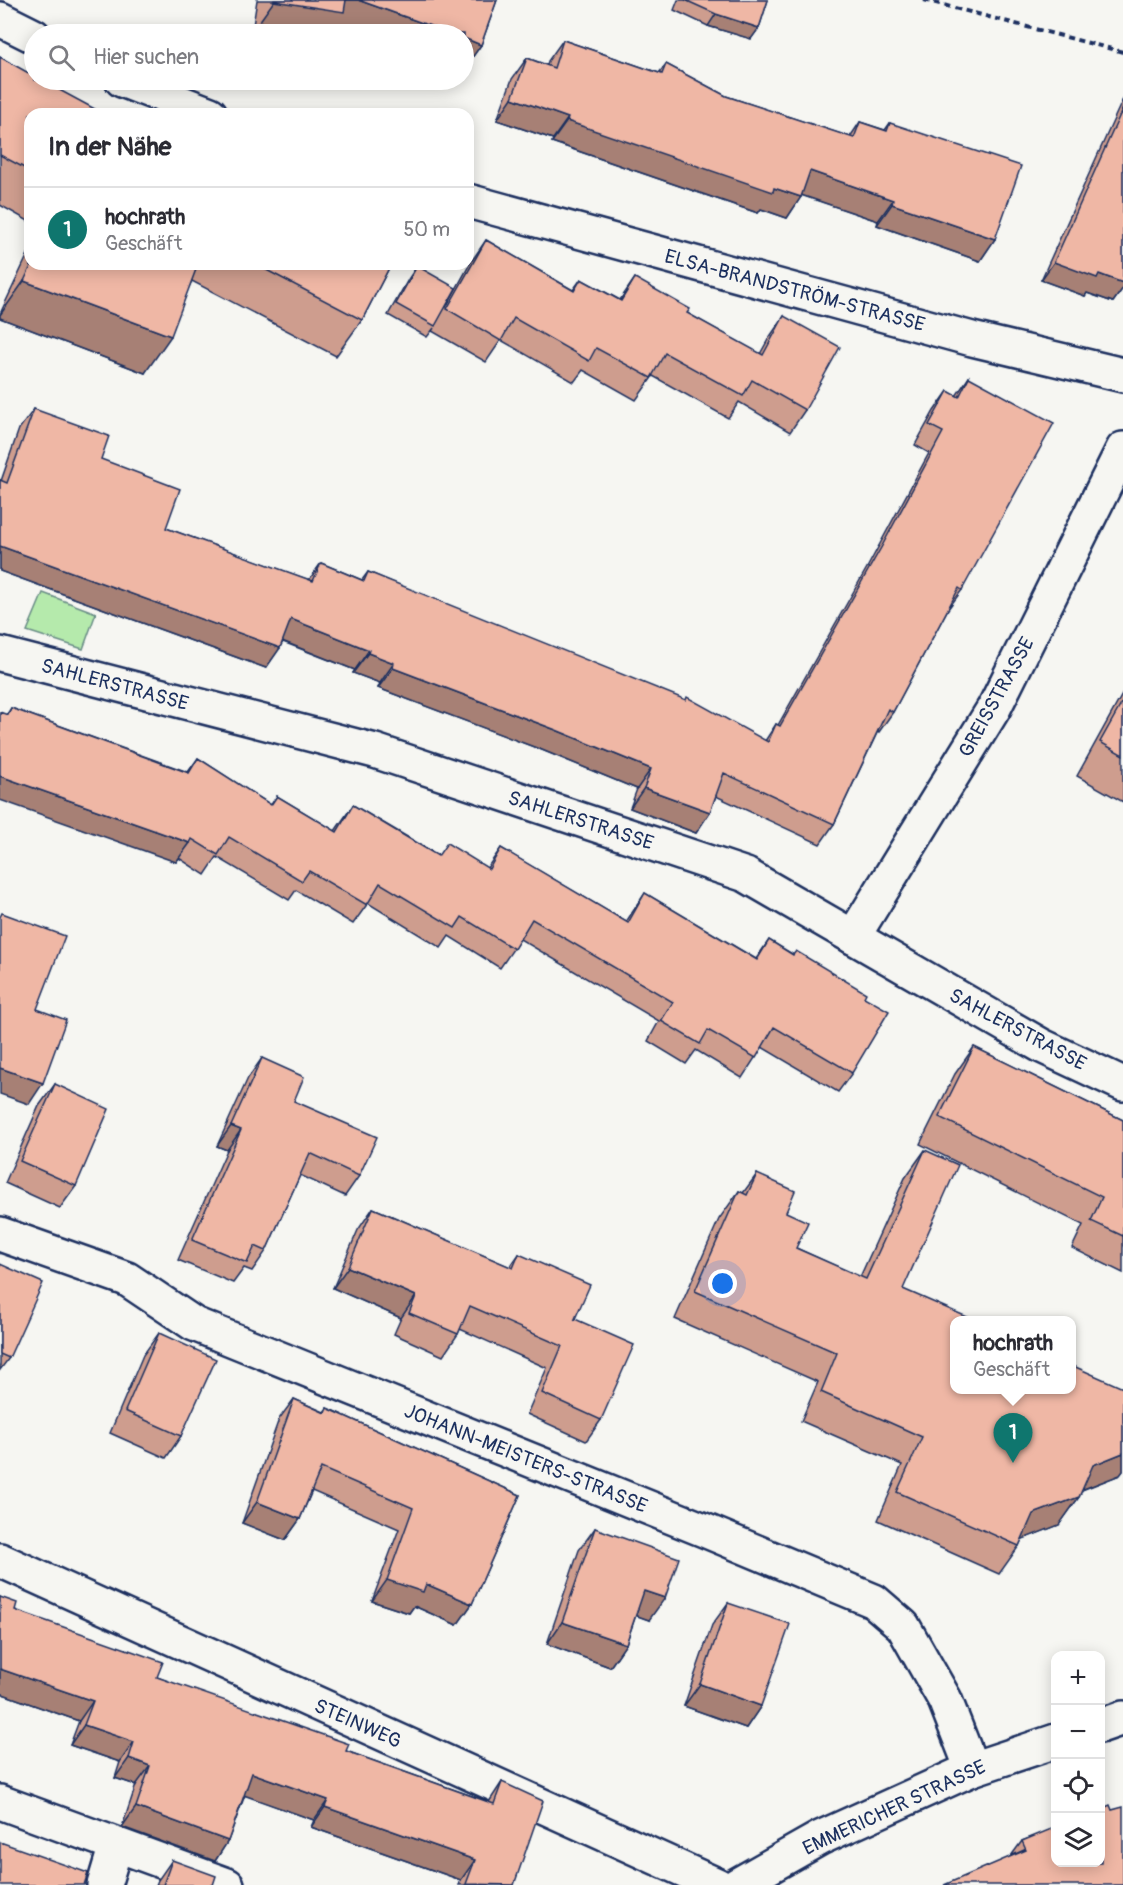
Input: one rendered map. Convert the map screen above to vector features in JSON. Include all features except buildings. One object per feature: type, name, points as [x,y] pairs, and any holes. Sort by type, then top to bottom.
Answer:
[{"type":"street","points":[[0,19],[24,31]]},
{"type":"street","points":[[148,90],[194,108]]},
{"type":"street","name":"ELSA-BRANDSTRÖM-STRASSE","points":[[474,203],[972,339],[1123,375]]},
{"type":"street","name":"GREISSTRASSE","points":[[853,937],[994,708],[1123,449]]},
{"type":"street","name":"SAHLERSTRASSE","points":[[0,654],[375,751],[746,875],[1042,1046],[1123,1084]]},
{"type":"street","name":"JOHANN-MEISTERS-STRASSE","points":[[0,1234],[127,1279],[194,1324],[874,1601],[903,1626],[945,1700],[972,1769]]},
{"type":"street","name":"STEINWEG","points":[[0,1560],[717,1885]]},
{"type":"street","points":[[1105,1725],[1123,1718]]},
{"type":"street","name":"EMMERICHER STRASSE","points":[[737,1885],[820,1838],[972,1769],[1051,1743]]},
{"type":"street","points":[[0,1802],[227,1885]]},
{"type":"street","points":[[104,1885],[116,1845]]},
{"type":"path","points":[[924,0],[1123,52]]},
{"type":"green space","points":[[43,593],[96,613],[83,649],[27,631]]},
{"type":"place","name":"hochrath","points":[[1013,1463]]}]
